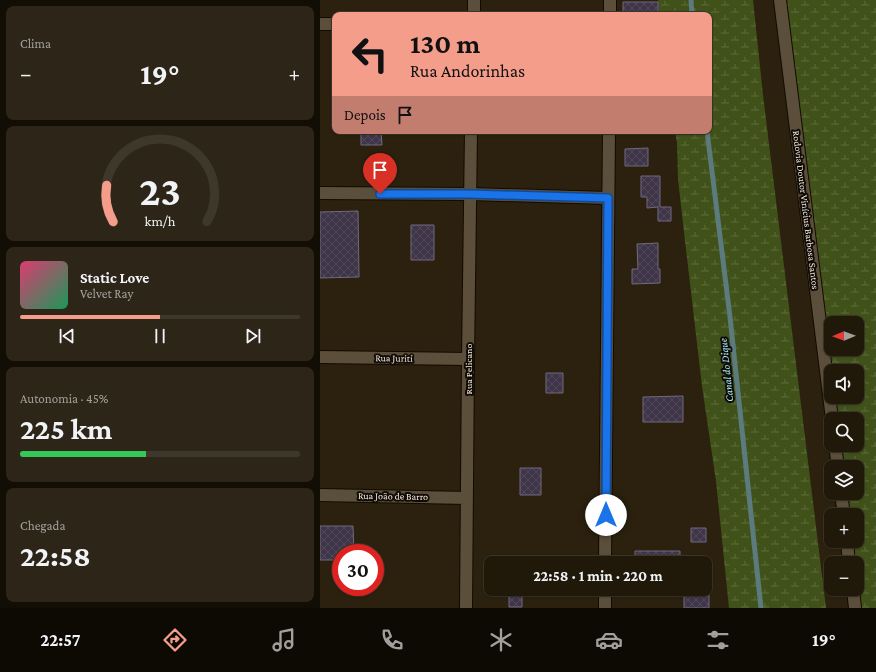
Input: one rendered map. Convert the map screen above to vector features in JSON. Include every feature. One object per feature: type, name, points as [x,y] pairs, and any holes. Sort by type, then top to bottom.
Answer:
[{"type":"street","points":[[474,0],[474,12]]},
{"type":"street","points":[[610,0],[610,12]]},
{"type":"street","name":"Rodovia Doutor Vinícius Barbosa Santos","points":[[780,0],[831,412]]},
{"type":"street","points":[[320,24],[332,24]]},
{"type":"street","name":"Rua Pelicano","points":[[466,608],[471,134]]},
{"type":"street","points":[[605,556],[609,134]]},
{"type":"street","points":[[320,193],[470,194],[608,198]]},
{"type":"street","name":"Rua Juriti","points":[[320,357],[468,359]]},
{"type":"street","name":"Rua João de Barro","points":[[320,494],[467,498]]},
{"type":"street","points":[[605,596],[605,608]]},
{"type":"street","points":[[854,596],[855,608]]},
{"type":"green space","points":[[658,0],[753,0],[763,95],[826,608],[729,608],[716,481],[702,386],[678,179],[676,134],[712,134],[712,12],[659,12]]},
{"type":"green space","points":[[781,0],[876,0],[876,608],[854,608],[856,596],[864,596],[864,556],[847,556],[847,548],[864,548],[864,508],[841,508],[841,500],[864,500],[864,460],[836,460],[835,452],[864,452],[864,412],[830,412],[829,404],[864,404],[864,364],[824,364]]},
{"type":"building","points":[[623,2],[658,2],[658,12],[623,12]]},
{"type":"building","points":[[361,134],[381,134],[382,145],[361,145]]},
{"type":"building","points":[[648,148],[648,166],[625,166],[625,149]]},
{"type":"building","points":[[641,176],[660,176],[660,207],[671,207],[671,221],[658,221],[658,207],[647,208],[647,197],[641,197]]},
{"type":"building","points":[[358,211],[359,277],[320,278],[320,212]]},
{"type":"building","points":[[411,225],[434,225],[434,260],[411,260]]},
{"type":"building","points":[[658,243],[658,269],[660,269],[660,283],[632,284],[632,269],[638,269],[637,244]]},
{"type":"building","points":[[546,373],[563,373],[563,393],[546,393]]},
{"type":"building","points":[[683,396],[683,422],[643,422],[643,397]]},
{"type":"building","points":[[520,468],[541,468],[541,495],[520,495]]},
{"type":"building","points":[[320,526],[353,526],[354,544],[332,544],[332,560],[320,560]]},
{"type":"building","points":[[691,528],[706,528],[706,542],[691,542]]},
{"type":"building","points":[[635,551],[680,551],[680,556],[635,556]]},
{"type":"building","points":[[509,596],[522,596],[522,607],[509,607]]},
{"type":"building","points":[[684,596],[709,596],[709,608],[684,608]]},
{"type":"waterway","name":"Canal do Dique","points":[[691,0],[692,12]]},
{"type":"waterway","name":"Canal do Dique","points":[[707,134],[730,317],[761,608]]},
{"type":"route","points":[[380,194],[470,194],[608,198],[606,515]]}]
